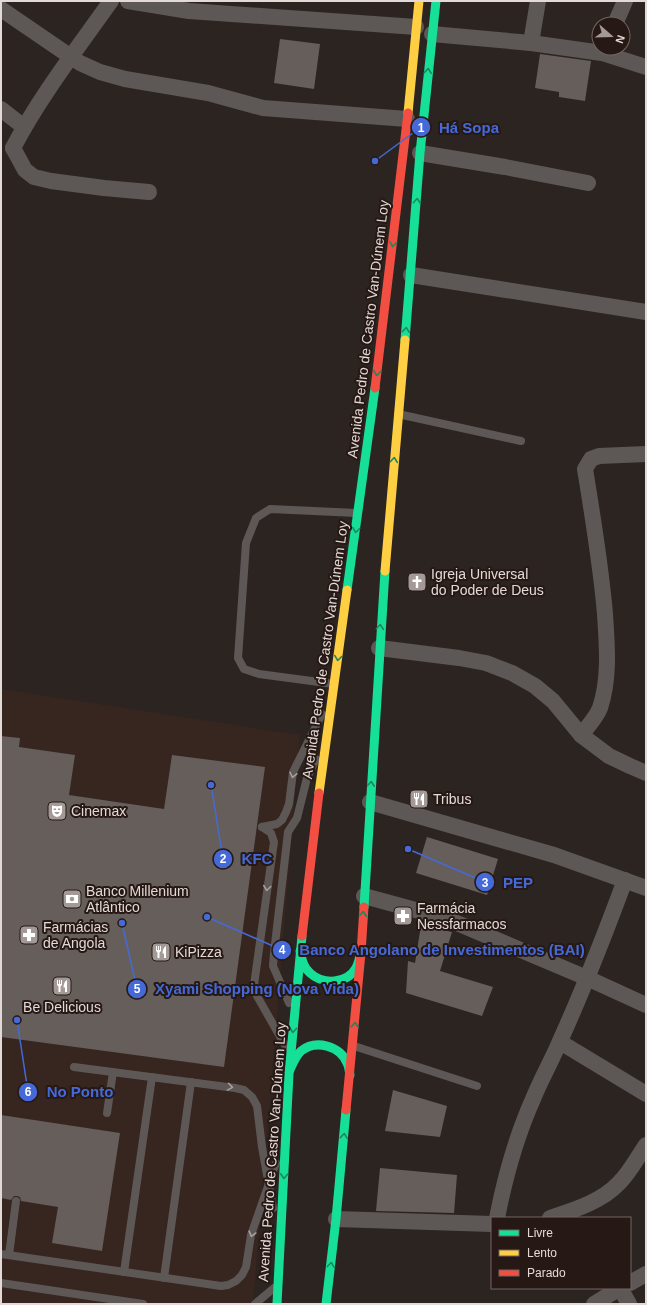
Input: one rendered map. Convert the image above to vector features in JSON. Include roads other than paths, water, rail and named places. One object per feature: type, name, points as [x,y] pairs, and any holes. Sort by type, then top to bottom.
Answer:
[{"type":"highway","name":"Avenida Pedro de Castro Van-Dúnem Loy","points":[[277,1304],[289,1074],[300,950],[312,844],[376,384],[407,119],[419,1]]},
{"type":"highway","points":[[326,1304],[336,1219],[361,953],[379,648],[420,154],[436,1]]},
{"type":"highway","points":[[300,950],[301,959],[308,972],[316,978],[330,982],[340,980],[353,972],[361,953]]},
{"type":"highway","points":[[289,1074],[291,1065],[300,1052],[308,1047],[324,1045],[334,1048],[342,1054],[349,1068],[350,1078]]},
{"type":"street","points":[[111,1],[24,127],[7,148],[25,170],[34,177],[51,181],[104,188],[149,192]]},
{"type":"street","points":[[128,1],[188,11],[416,27]]},
{"type":"street","points":[[531,43],[538,1]]},
{"type":"street","points":[[618,16],[625,1]]},
{"type":"street","points":[[1,9],[80,63],[100,72],[125,79],[208,93],[263,108],[407,119]]},
{"type":"street","points":[[432,34],[591,50]]},
{"type":"street","points":[[617,56],[646,67]]},
{"type":"street","points":[[1,110],[24,127]]},
{"type":"street","points":[[420,154],[505,166],[588,183]]},
{"type":"street","points":[[411,275],[646,312]]},
{"type":"street","points":[[581,735],[600,709],[608,669],[602,582],[586,469],[591,459],[599,456],[646,454]]},
{"type":"street","points":[[379,648],[466,659],[486,663],[512,673],[536,686],[553,701],[581,735],[609,756],[646,773]]},
{"type":"street","points":[[370,802],[554,855],[646,888]]},
{"type":"street","points":[[497,1217],[502,1191],[520,1131],[533,1098],[560,1042],[587,978],[625,880]]},
{"type":"street","points":[[364,896],[445,918],[587,978],[646,1005]]},
{"type":"street","points":[[560,1042],[646,1094]]},
{"type":"street","points":[[553,1217],[587,1205],[612,1191],[646,1145]]},
{"type":"street","points":[[336,1219],[491,1224]]},
{"type":"street","points":[[631,1282],[646,1274]]},
{"type":"street","points":[[594,1304],[618,1289]]},
{"type":"street","points":[[621,1289],[629,1304]]},
{"type":"lane","points":[[398,414],[521,441]]},
{"type":"lane","points":[[291,1055],[257,996],[254,985],[274,842],[271,833],[262,827],[277,824],[282,820],[286,812],[293,772],[335,687],[259,674],[244,668],[238,658],[246,543],[256,518],[270,509],[358,513]]},
{"type":"lane","points":[[294,1015],[273,966],[288,832],[297,818],[307,778],[329,730]]},
{"type":"lane","points":[[353,1046],[477,1086]]},
{"type":"lane","points":[[74,1067],[244,1090],[252,1097],[257,1106],[262,1147],[280,1242]]},
{"type":"lane","points":[[108,1113],[114,1072]]},
{"type":"lane","points":[[124,1272],[152,1077]]},
{"type":"lane","points":[[164,1278],[191,1082]]},
{"type":"lane","points":[[16,1201],[5,1255],[221,1286],[228,1285],[236,1282],[242,1275],[246,1266],[251,1235],[285,1137]]},
{"type":"lane","points":[[1,1283],[144,1304]]},
{"type":"lane","points":[[255,1304],[277,1284]]},
{"type":"place","name":"Há Sopa","points":[[375,161]]},
{"type":"place","name":"Igreja Universal do Poder de Deus","points":[[417,582]]},
{"type":"place","name":"KFC","points":[[211,785]]},
{"type":"place","name":"Tribus","points":[[419,799]]},
{"type":"place","name":"Cinemax","points":[[57,811]]},
{"type":"place","name":"PEP","points":[[408,849]]},
{"type":"place","name":"Banco Millenium Atlântico","points":[[72,899]]},
{"type":"place","name":"Farmácia Nessfarmacos","points":[[403,916]]},
{"type":"place","name":"Banco Angolano de Investimentos (BAI)","points":[[207,917]]},
{"type":"place","name":"Xyami Shopping (Nova Vida)","points":[[122,923]]},
{"type":"place","name":"Farmácias de Angola","points":[[29,935]]},
{"type":"place","name":"KiPizza","points":[[161,952]]},
{"type":"place","name":"Be Delicious","points":[[62,986]]},
{"type":"place","name":"No Ponto","points":[[17,1020]]}]
